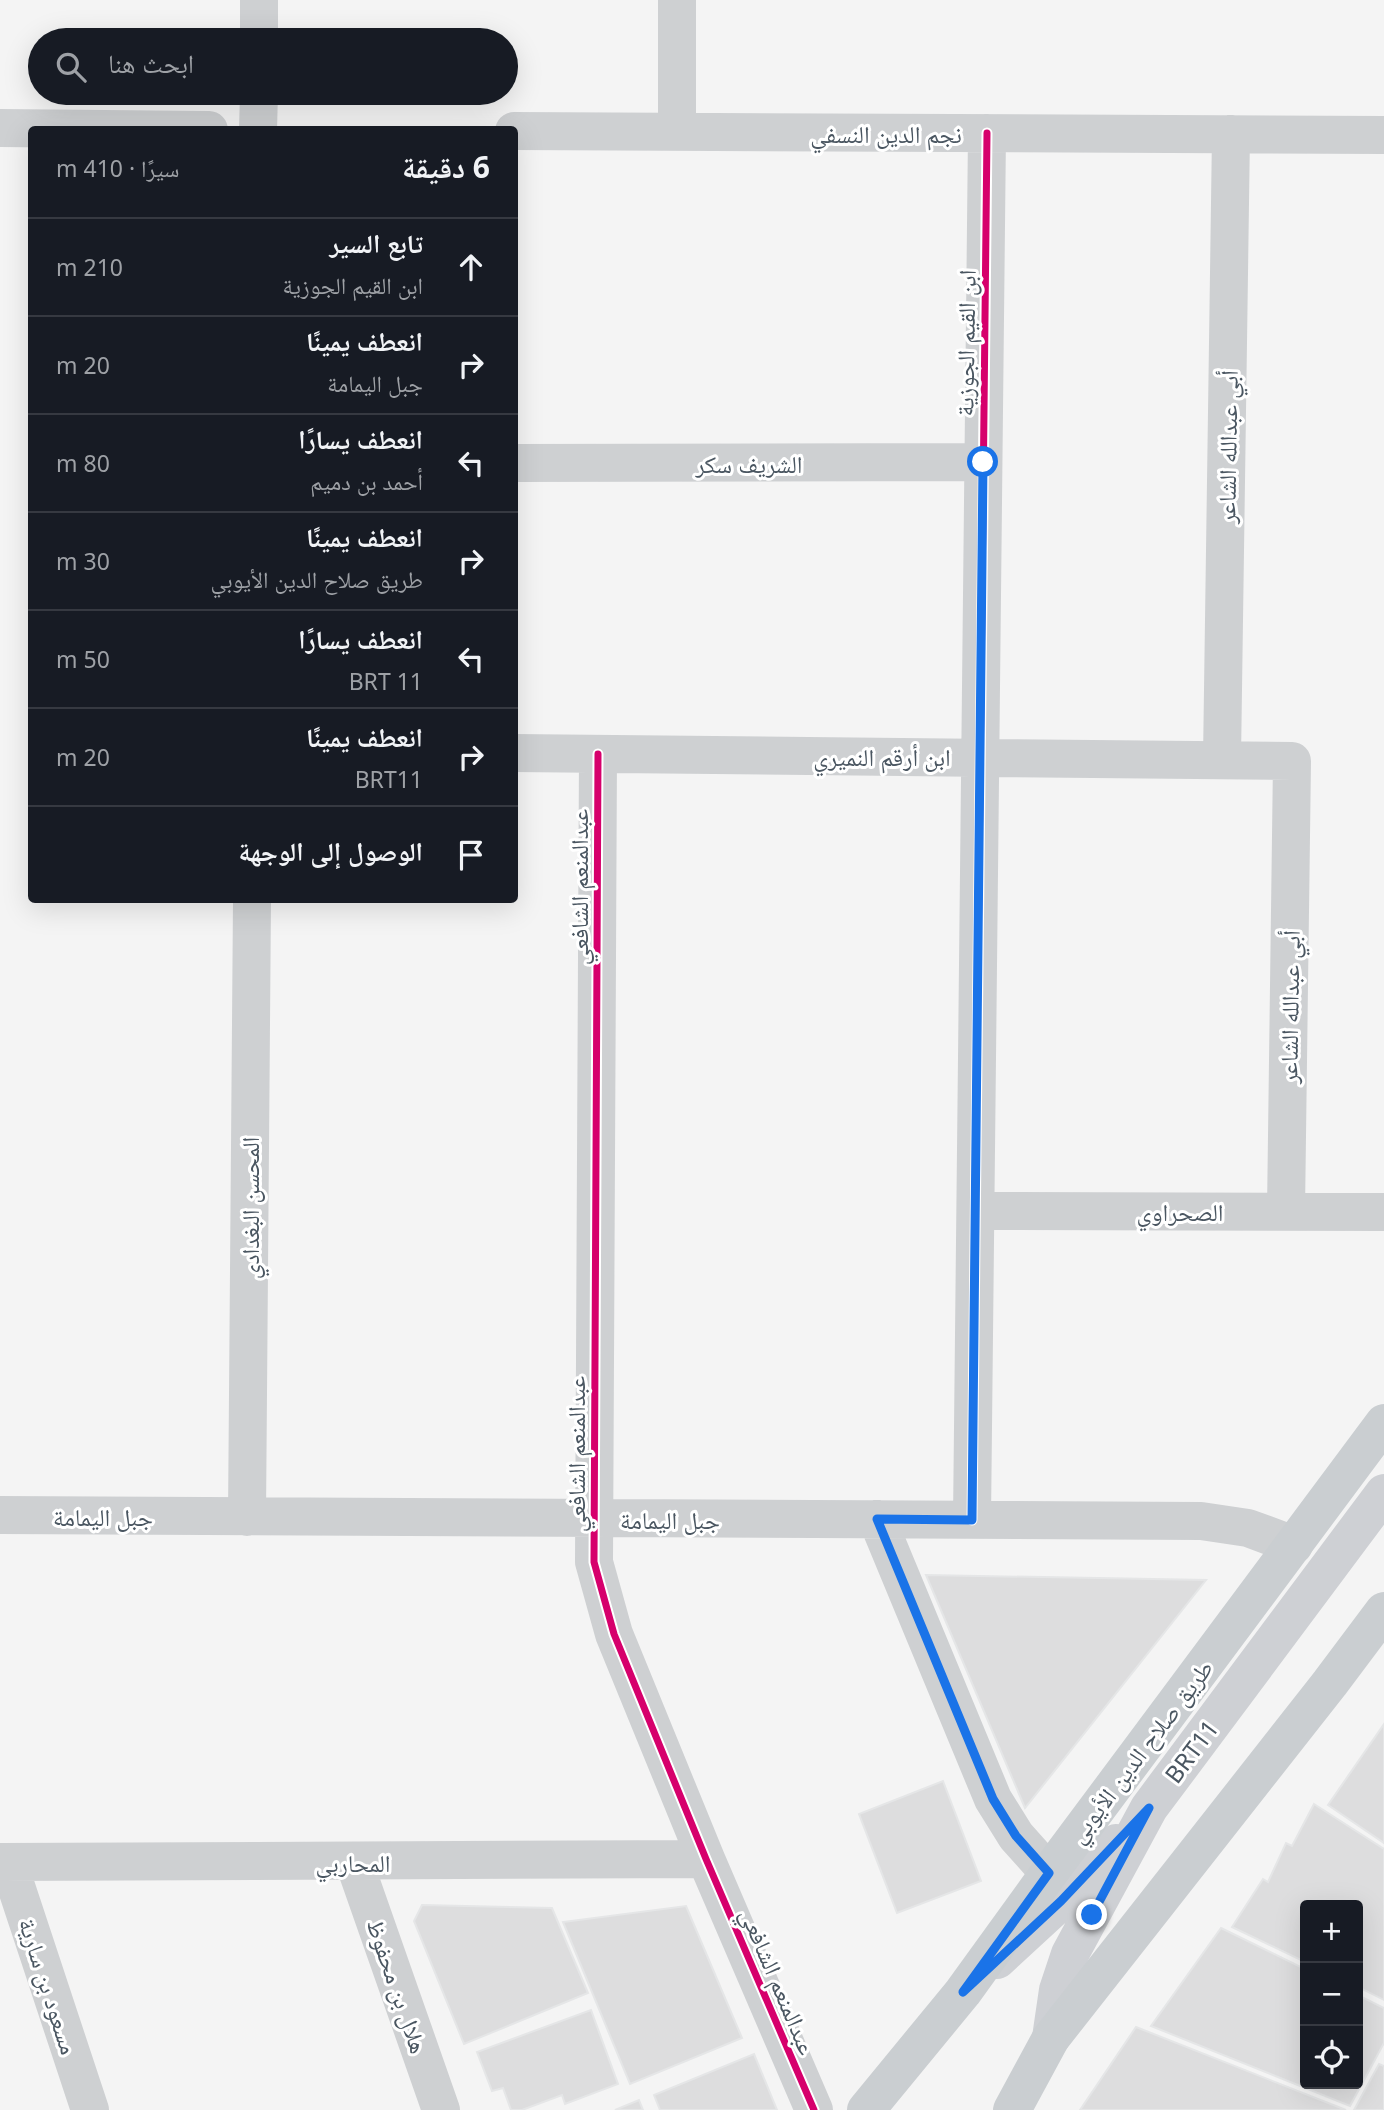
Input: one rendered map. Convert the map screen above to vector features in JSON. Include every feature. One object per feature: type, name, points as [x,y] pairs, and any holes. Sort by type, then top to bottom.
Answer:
[{"type":"main road","name":"طريق صلاح الدين الأيوبي","points":[[866,2110],[963,1992],[1384,1423]]},
{"type":"main road","name":"BRT11","points":[[1051,2038],[1058,1990],[1070,1954],[1149,1808],[1384,1493]]},
{"type":"main road","points":[[1012,2110],[1051,2038],[1384,1611]]},
{"type":"main road","points":[[963,1992],[1061,1901],[1149,1808]]},
{"type":"street","points":[[259,0],[259,28]]},
{"type":"street","points":[[677,0],[677,132]]},
{"type":"street","points":[[258,105],[258,126]]},
{"type":"street","points":[[0,128],[28,128]]},
{"type":"street","name":"نجم الدين النسفي","points":[[518,131],[1384,135]]},
{"type":"street","name":"ابن القيم الجوزية","points":[[972,1520],[987,134]]},
{"type":"street","name":"أبي عبدالله الشاعر","points":[[1222,759],[1231,135]]},
{"type":"street","name":"الشريف سكر","points":[[518,463],[983,462]]},
{"type":"street","name":"ابن أرقم النميري","points":[[518,753],[1292,761]]},
{"type":"street","name":"عبدالمنعم الشافعي","points":[[598,754],[594,1562],[614,1634],[706,1859],[814,2110]]},
{"type":"street","name":"أبي عبدالله الشاعر","points":[[1286,1211],[1292,761]]},
{"type":"street","name":"المحسن البغدادي","points":[[247,1517],[252,903]]},
{"type":"street","name":"الصحراوي","points":[[976,1211],[1384,1212]]},
{"type":"street","name":"جبل اليمامة","points":[[0,1515],[1201,1521],[1248,1528],[1294,1545]]},
{"type":"street","points":[[877,1519],[993,1799],[1016,1836],[1049,1873]]},
{"type":"street","name":"المحاربي","points":[[4,1862],[706,1859]]},
{"type":"street","name":"مسعود بن سارية","points":[[4,1862],[90,2110]]},
{"type":"street","name":"هلال بن محفوظ","points":[[354,1862],[441,2110]]},
{"type":"building","points":[[926,1575],[1206,1580],[1025,1808]]},
{"type":"building","points":[[1384,1724],[1384,1843],[1328,1805]]},
{"type":"building","points":[[943,1781],[981,1881],[897,1913],[859,1814]]},
{"type":"building","points":[[1314,1804],[1384,1849],[1384,2000],[1363,1990],[1363,1900],[1300,1900],[1300,1960],[1232,1927],[1263,1879],[1268,1882],[1286,1843],[1292,1846]]},
{"type":"building","points":[[422,1905],[552,1908],[588,1993],[464,2044],[414,1921]]},
{"type":"building","points":[[686,1906],[742,2038],[630,2084],[563,1922]]},
{"type":"building","points":[[1221,1928],[1300,1967],[1300,2086],[1151,2026]]},
{"type":"building","points":[[1363,1998],[1384,2008],[1384,2043],[1363,2082]]},
{"type":"building","points":[[591,2010],[618,2084],[565,2104],[562,2095],[522,2110],[511,2110],[503,2088],[492,2091],[477,2052]]},
{"type":"building","points":[[1136,2027],[1346,2110],[1080,2110]]},
{"type":"building","points":[[754,2054],[777,2110],[660,2110],[654,2095]]},
{"type":"building","points":[[1379,2064],[1384,2066],[1384,2110],[1354,2110]]},
{"type":"building","points":[[1308,2089],[1359,2089],[1350,2106]]},
{"type":"building","points":[[639,2100],[643,2110],[615,2110]]},
{"type":"cycle path","points":[[972,1520],[987,133]]},
{"type":"cycle path","points":[[598,754],[594,1562],[614,1634],[706,1859],[814,2110]]},
{"type":"route","points":[[983,462],[972,1520],[877,1519],[993,1799],[1016,1836],[1049,1873],[963,1992],[1061,1901],[1149,1808],[1092,1915]]}]
